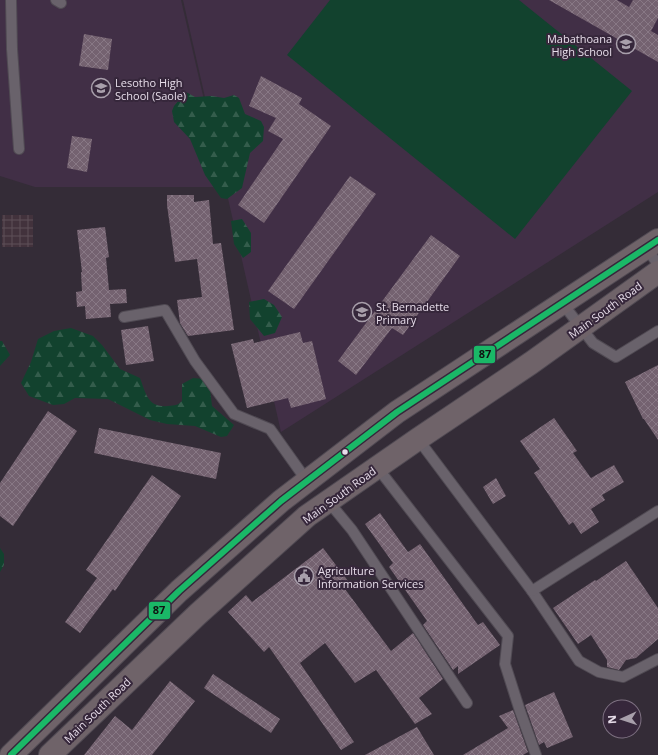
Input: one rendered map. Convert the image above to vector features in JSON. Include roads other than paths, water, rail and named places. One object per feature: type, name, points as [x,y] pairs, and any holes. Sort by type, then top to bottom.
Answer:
[{"type":"main road","points":[[11,755],[179,591],[281,501],[306,481],[397,412],[563,304],[654,251]]},
{"type":"main road","name":"Main South Road","points":[[50,755],[198,614],[307,516],[530,363],[658,272]]},
{"type":"lane","points":[[11,0],[12,49],[19,150]]},
{"type":"lane","points":[[563,304],[593,343],[616,357],[658,331]]},
{"type":"lane","points":[[124,316],[166,310],[195,361],[234,414],[270,429],[306,481]]},
{"type":"lane","points":[[418,439],[532,591],[579,661],[599,672],[623,677],[658,659]]},
{"type":"lane","points":[[377,467],[508,636],[505,664],[536,755]]},
{"type":"lane","points":[[328,501],[352,530],[467,703]]},
{"type":"lane","points":[[532,591],[658,511]]},
{"type":"place","name":"Mabathoana High School","points":[[626,44]]},
{"type":"place","name":"Lesotho High School (Saole)","points":[[101,88]]},
{"type":"place","name":"St. Bernadette Primary","points":[[362,312]]},
{"type":"place","name":"Agriculture Information Services","points":[[304,576]]}]
